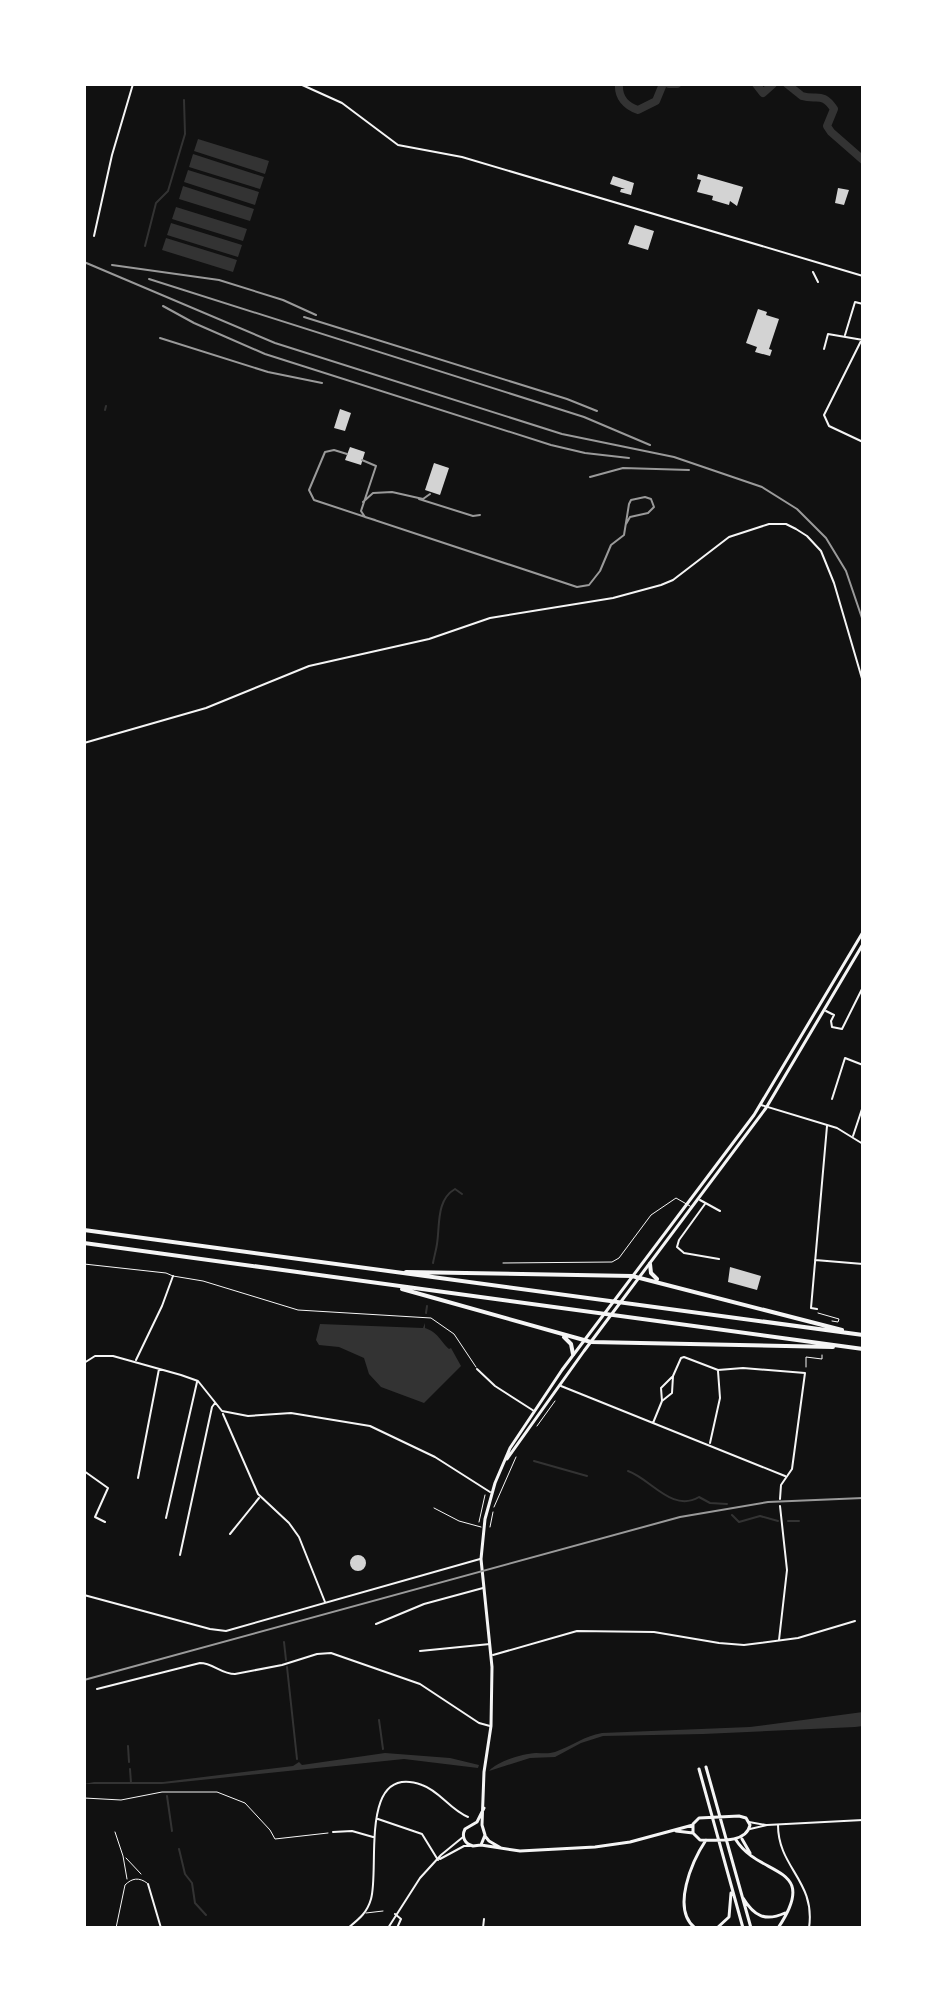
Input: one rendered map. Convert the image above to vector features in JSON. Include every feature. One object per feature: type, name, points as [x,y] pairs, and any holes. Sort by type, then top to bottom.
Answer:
[{"type":"highway","points":[[84,1230],[862,1335]]},
{"type":"highway","points":[[84,1243],[861,1348]]},
{"type":"highway","points":[[650,1264],[651,1273],[662,1282]]},
{"type":"highway","points":[[387,1271],[640,1277],[862,1335]]},
{"type":"highway","points":[[388,1285],[583,1341],[861,1348]]},
{"type":"highway","points":[[563,1335],[571,1344],[573,1354]]},
{"type":"main road","points":[[505,1849],[489,1841],[482,1828],[484,1772],[491,1726],[492,1655],[481,1559],[481,1527],[491,1492],[510,1448],[573,1354],[760,1105],[863,932]]},
{"type":"main road","points":[[505,1462],[766,1108],[863,944]]},
{"type":"main road","points":[[706,1767],[751,1928]]},
{"type":"main road","points":[[699,1769],[743,1928]]},
{"type":"main road","points":[[484,1808],[474,1825],[465,1829],[463,1837],[470,1846],[520,1851],[595,1847],[693,1825]]},
{"type":"main road","points":[[695,1928],[685,1917],[684,1905],[698,1855],[699,1840],[693,1833],[693,1825],[703,1817],[739,1816],[749,1822],[750,1829],[742,1838],[699,1840]]},
{"type":"main road","points":[[474,1825],[482,1828]]},
{"type":"main road","points":[[672,1831],[693,1833]]},
{"type":"main road","points":[[481,1845],[485,1835]]},
{"type":"main road","points":[[742,1838],[750,1853]]},
{"type":"main road","points":[[735,1839],[742,1849],[782,1874],[790,1883],[794,1898],[778,1928]]},
{"type":"main road","points":[[698,1855],[706,1840]]},
{"type":"main road","points":[[717,1928],[729,1917],[731,1889]]},
{"type":"main road","points":[[740,1894],[760,1917],[773,1918],[789,1911]]},
{"type":"street","points":[[94,236],[112,155],[133,84]]},
{"type":"street","points":[[300,84],[342,103],[403,147],[483,163],[863,276]]},
{"type":"street","points":[[813,272],[818,282]]},
{"type":"street","points":[[845,336],[855,302],[863,304]]},
{"type":"street","points":[[824,349],[828,334],[863,340],[824,415],[829,426],[863,442]]},
{"type":"street","points":[[84,743],[206,708],[309,666],[425,640],[500,615],[613,598],[661,585],[673,580],[729,537],[774,524],[786,524],[807,536],[824,556],[863,682]]},
{"type":"street","points":[[825,1010],[834,1015],[832,1027],[840,1030],[863,987]]},
{"type":"street","points":[[856,999],[863,1002]]},
{"type":"street","points":[[832,1099],[845,1058],[863,1065]]},
{"type":"street","points":[[760,1105],[827,1125],[863,1144]]},
{"type":"street","points":[[853,1137],[863,1106]]},
{"type":"street","points":[[817,1309],[811,1308],[827,1125]]},
{"type":"street","points":[[698,1198],[720,1211]]},
{"type":"street","points":[[705,1204],[677,1247],[684,1253],[719,1259]]},
{"type":"street","points":[[814,1260],[863,1264]]},
{"type":"street","points":[[136,1361],[173,1276]]},
{"type":"street","points":[[84,1363],[89,1358],[102,1356],[136,1361],[198,1381],[222,1411],[260,1497],[296,1532],[326,1603]]},
{"type":"street","points":[[653,1423],[662,1401],[661,1388],[673,1376],[684,1357],[718,1370],[743,1368],[805,1373],[792,1469],[781,1485],[780,1499]]},
{"type":"street","points":[[138,1478],[160,1368]]},
{"type":"street","points":[[477,1369],[495,1386],[539,1414]]},
{"type":"street","points":[[710,1445],[720,1398],[718,1370]]},
{"type":"street","points":[[662,1401],[672,1393],[675,1385],[673,1376]]},
{"type":"street","points":[[166,1518],[198,1381]]},
{"type":"street","points":[[560,1385],[787,1476]]},
{"type":"street","points":[[180,1555],[212,1407],[216,1403]]},
{"type":"street","points":[[222,1411],[248,1416],[291,1413],[370,1426],[425,1452],[491,1492]]},
{"type":"street","points":[[84,1471],[108,1488],[95,1517],[105,1522]]},
{"type":"street","points":[[230,1534],[260,1497]]},
{"type":"street","points":[[779,1641],[787,1570],[780,1506]]},
{"type":"street","points":[[84,1595],[218,1631],[241,1628],[481,1559]]},
{"type":"street","points":[[376,1624],[424,1604],[484,1588]]},
{"type":"street","points":[[492,1655],[577,1631],[654,1632],[733,1645],[779,1641],[855,1621]]},
{"type":"street","points":[[420,1651],[491,1644]]},
{"type":"street","points":[[97,1689],[200,1663],[235,1674],[317,1654],[335,1654],[420,1684],[479,1723],[491,1726]]},
{"type":"street","points":[[348,1928],[366,1913],[373,1890],[374,1837],[377,1819],[389,1788],[394,1784],[408,1783],[431,1789],[468,1817]]},
{"type":"street","points":[[377,1819],[422,1834],[438,1860]]},
{"type":"street","points":[[750,1829],[778,1824],[863,1820]]},
{"type":"street","points":[[749,1822],[767,1825]]},
{"type":"street","points":[[778,1824],[778,1842],[809,1898],[809,1928]]},
{"type":"street","points":[[333,1832],[352,1831],[374,1837]]},
{"type":"street","points":[[389,1927],[420,1878],[463,1837]]},
{"type":"street","points":[[438,1860],[470,1846]]},
{"type":"street","points":[[148,1884],[161,1928]]},
{"type":"street","points":[[395,1914],[401,1919],[397,1928]]},
{"type":"street","points":[[483,1928],[484,1919]]},
{"type":"lane","points":[[503,1263],[612,1262],[619,1258],[656,1210],[676,1198],[692,1207]]},
{"type":"lane","points":[[84,1264],[166,1273],[298,1310],[431,1318],[454,1334],[477,1369]]},
{"type":"lane","points":[[434,1508],[459,1521],[481,1527]]},
{"type":"lane","points":[[116,1928],[125,1885],[133,1879],[148,1884]]},
{"type":"lane","points":[[366,1913],[383,1911]]},
{"type":"path","points":[[814,1312],[839,1319],[838,1322],[825,1320]]},
{"type":"path","points":[[805,1373],[806,1357],[822,1359],[822,1353]]},
{"type":"path","points":[[534,1431],[567,1388]]},
{"type":"path","points":[[488,1537],[494,1506],[518,1453]]},
{"type":"path","points":[[481,1527],[483,1491]]},
{"type":"path","points":[[96,1790],[96,1797]]},
{"type":"path","points":[[84,1798],[121,1800],[162,1792],[217,1792],[245,1803],[275,1839],[333,1832]]},
{"type":"path","points":[[115,1832],[127,1870],[125,1885]]},
{"type":"path","points":[[123,1856],[141,1874]]},
{"type":"shaded area","points":[[198,139],[269,161],[265,174],[194,151]]},
{"type":"shaded area","points":[[193,154],[264,177],[260,189],[189,167]]},
{"type":"shaded area","points":[[188,170],[259,192],[255,205],[184,182]]},
{"type":"shaded area","points":[[183,186],[254,209],[250,221],[179,199]]},
{"type":"shaded area","points":[[176,207],[247,229],[243,241],[172,219]]},
{"type":"shaded area","points":[[171,223],[242,245],[238,257],[167,235]]},
{"type":"shaded area","points":[[166,238],[237,260],[233,272],[162,250]]},
{"type":"shaded area","points":[[425,1323],[425,1328],[451,1348],[461,1366],[424,1403],[381,1387],[369,1374],[364,1358],[339,1347],[319,1345],[316,1340],[320,1324],[423,1328]]},
{"type":"shaded area","points":[[863,1712],[863,1726],[855,1727],[603,1736],[581,1743],[555,1757],[530,1758],[489,1771],[511,1759],[555,1752],[602,1733],[750,1727]]},
{"type":"shaded area","points":[[385,1753],[450,1758],[479,1765],[478,1768],[404,1759],[162,1784],[84,1784],[163,1782]]},
{"type":"building","points":[[698,174],[743,187],[737,206],[730,201],[729,205],[712,200],[713,196],[697,192],[701,180],[697,179]]},
{"type":"building","points":[[613,176],[634,183],[631,195],[620,192],[625,189],[610,184]]},
{"type":"building","points":[[838,188],[849,190],[844,205],[835,203]]},
{"type":"building","points":[[635,225],[654,231],[648,250],[628,244]]},
{"type":"building","points":[[758,309],[779,319],[769,349],[772,350],[770,356],[755,352],[757,347],[746,343]]},
{"type":"building","points":[[340,409],[351,413],[345,431],[334,428]]},
{"type":"building","points":[[350,447],[365,452],[361,465],[345,460]]},
{"type":"building","points":[[434,463],[449,468],[440,495],[425,490]]},
{"type":"building","points":[[730,1267],[761,1276],[757,1290],[728,1282]]},
{"type":"building","points":[[358,1555],[366,1563],[358,1571],[350,1563]]},
{"type":"waterway","points":[[619,84],[624,100],[638,110],[656,101],[663,84]]},
{"type":"waterway","points":[[669,84],[677,84]]},
{"type":"waterway","points":[[756,84],[763,93],[773,84]]},
{"type":"waterway","points":[[787,84],[802,96],[823,98],[830,103],[834,109],[827,126],[863,160]]},
{"type":"waterway","points":[[145,246],[156,203],[168,191],[185,134],[184,100]]},
{"type":"waterway","points":[[105,410],[106,406]]},
{"type":"waterway","points":[[433,1263],[442,1206],[455,1189],[462,1194]]},
{"type":"waterway","points":[[426,1313],[427,1306]]},
{"type":"waterway","points":[[534,1461],[587,1476]]},
{"type":"waterway","points":[[628,1471],[671,1498],[689,1501],[699,1497],[710,1503],[727,1504]]},
{"type":"waterway","points":[[732,1515],[739,1522],[760,1516],[778,1521]]},
{"type":"waterway","points":[[788,1521],[799,1521]]},
{"type":"waterway","points":[[284,1642],[286,1660]]},
{"type":"waterway","points":[[287,1667],[297,1759]]},
{"type":"waterway","points":[[379,1720],[383,1749]]},
{"type":"waterway","points":[[128,1746],[129,1762]]},
{"type":"waterway","points":[[130,1769],[131,1783]]},
{"type":"waterway","points":[[167,1796],[172,1831]]},
{"type":"waterway","points":[[179,1849],[185,1874],[192,1883],[195,1903],[206,1915]]},
{"type":"railway","points":[[84,262],[275,343],[562,434],[674,457],[762,487],[797,509],[826,538],[846,571],[863,621]]},
{"type":"railway","points":[[112,265],[219,280],[283,300],[316,315]]},
{"type":"railway","points":[[149,279],[584,417],[650,445]]},
{"type":"railway","points":[[163,306],[265,354],[551,445],[629,458]]},
{"type":"railway","points":[[304,317],[597,411]]},
{"type":"railway","points":[[160,338],[268,372],[322,383]]},
{"type":"railway","points":[[347,454],[334,450],[325,452],[309,490],[314,500],[577,587],[589,585],[600,571],[611,545],[624,535],[629,504],[631,500],[651,499],[654,507],[648,513],[630,517],[626,524]]},
{"type":"railway","points":[[362,460],[376,466],[361,511],[365,517],[375,520]]},
{"type":"railway","points":[[590,477],[623,468],[689,470]]},
{"type":"railway","points":[[363,502],[373,493],[392,492],[423,499],[430,494]]},
{"type":"railway","points":[[419,499],[473,516],[480,515]]},
{"type":"railway","points":[[84,1680],[680,1517],[768,1502],[863,1498]]}]
